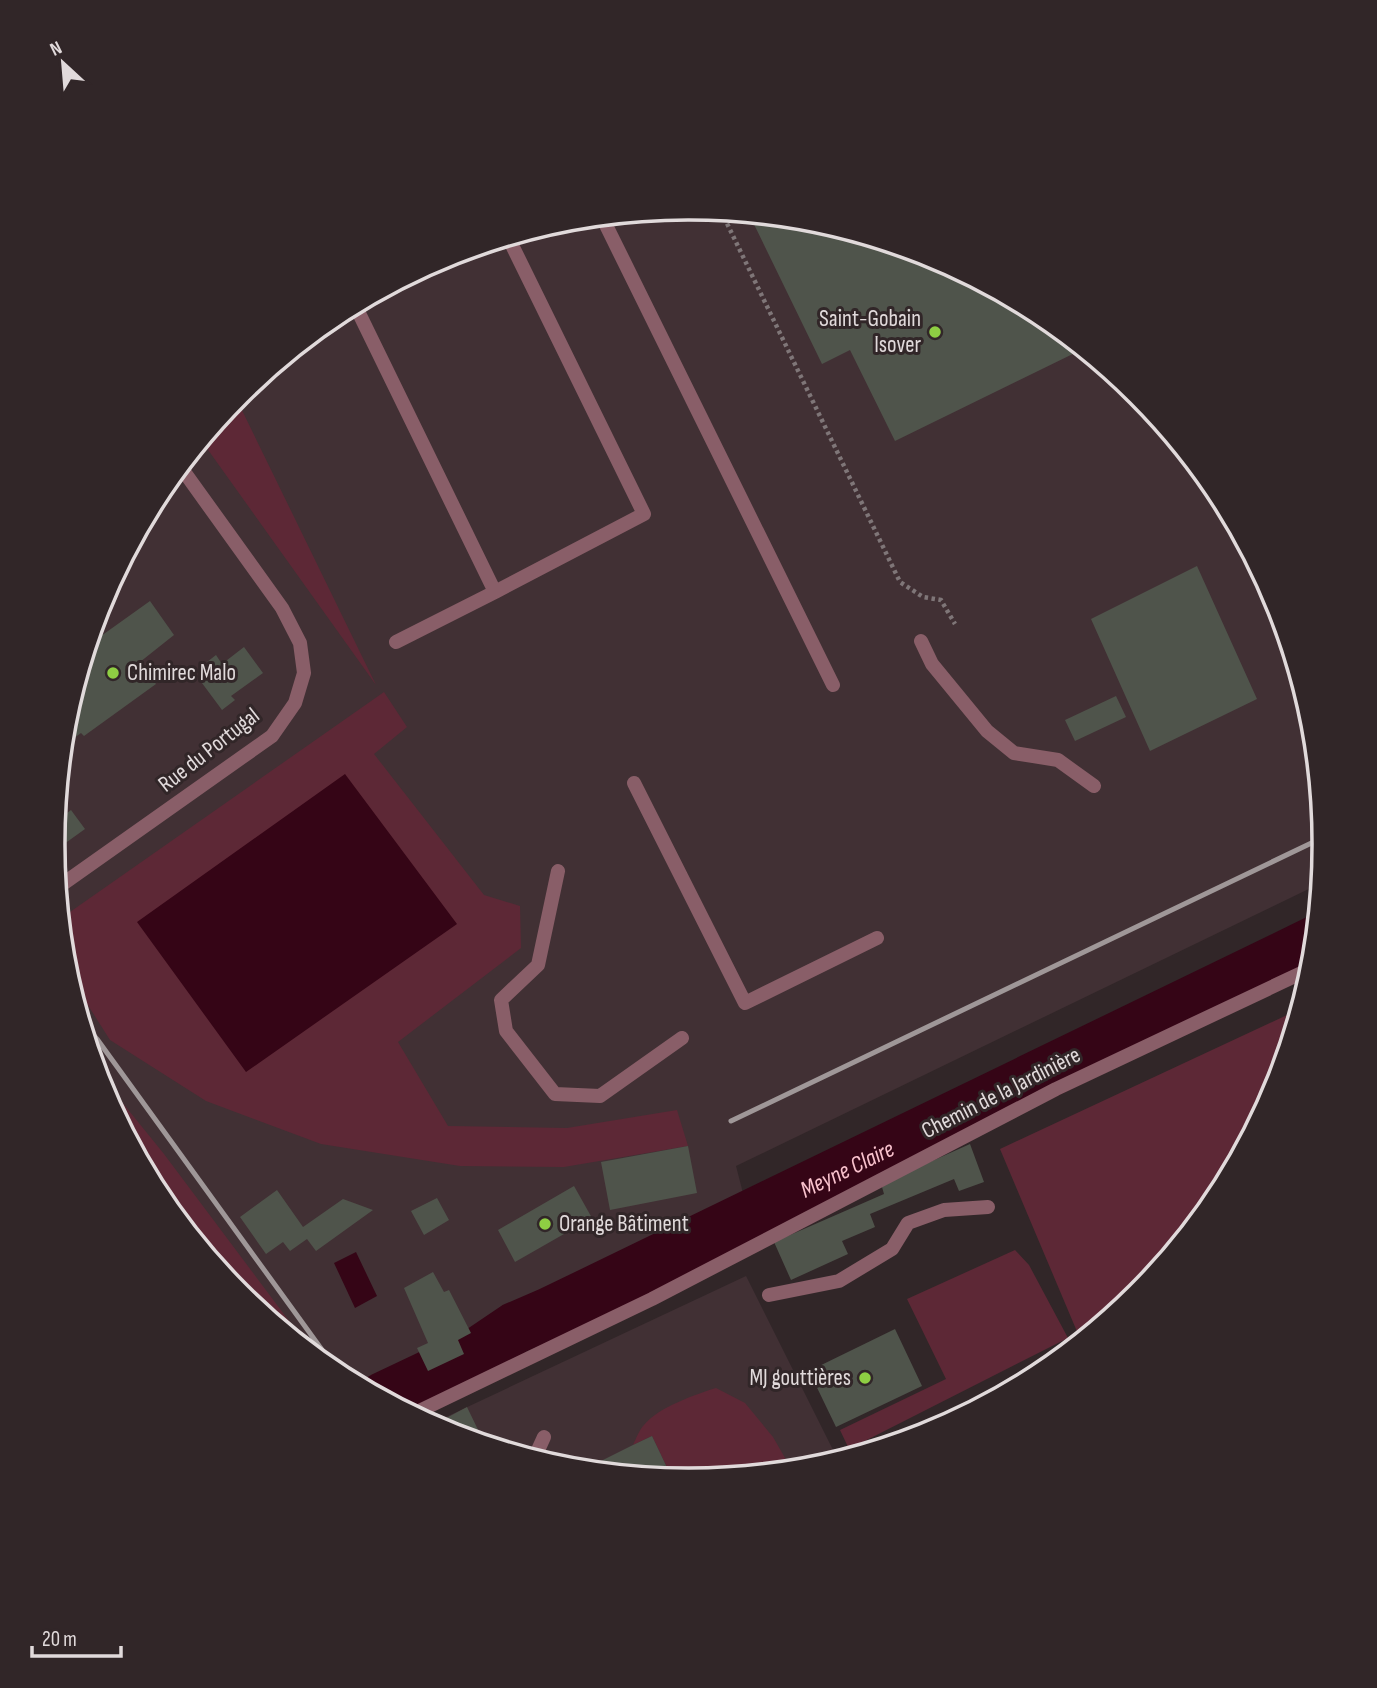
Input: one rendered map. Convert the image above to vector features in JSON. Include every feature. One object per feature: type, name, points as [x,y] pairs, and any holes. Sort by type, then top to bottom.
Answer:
[{"type":"street","points":[[607,226],[833,685]]},
{"type":"street","points":[[396,642],[644,514],[512,246]]},
{"type":"street","points":[[360,314],[495,592]]},
{"type":"street","name":"Rue du Portugal","points":[[66,882],[271,736],[295,703],[304,673],[300,643],[282,608],[186,475]]},
{"type":"street","points":[[921,641],[932,664],[986,731],[1014,753],[1058,760],[1094,786]]},
{"type":"street","points":[[634,783],[745,1003],[877,938]]},
{"type":"street","points":[[558,871],[538,965],[501,1000],[506,1031],[555,1094],[600,1096],[682,1038]]},
{"type":"street","name":"Chemin de la Jardinière","points":[[425,1408],[652,1299],[1056,1089],[1298,975]]},
{"type":"street","points":[[769,1295],[838,1281],[892,1249],[908,1223],[944,1210],[988,1207]]},
{"type":"street","points":[[539,1449],[544,1437]]},
{"type":"path","points":[[726,222],[900,582],[923,597],[940,600],[955,624]]},
{"type":"shaded area","points":[[688,220],[810,232],[889,253],[927,268],[1000,304],[1035,325],[1100,375],[1130,403],[1183,464],[1229,532],[1265,605],[1291,683],[1300,722],[1311,803],[1311,888],[736,1166],[744,1197],[514,1318],[480,1343],[384,1388],[342,1363],[277,1313],[220,1255],[170,1191],[129,1120],[112,1083],[86,1005],[70,925],[66,885],[66,803],[70,763],[86,683],[112,605],[148,532],[170,497],[194,464],[247,403],[277,375],[342,325],[413,285],[450,268],[488,253],[567,232]]},
{"type":"shaded area","points":[[241,409],[376,685],[207,448]]},
{"type":"shaded area","points":[[384,692],[407,727],[374,754],[484,895],[520,906],[521,948],[398,1042],[448,1126],[567,1128],[677,1110],[688,1146],[564,1167],[460,1166],[321,1144],[206,1101],[110,1040],[85,1000],[69,913]]},
{"type":"shaded area","points":[[345,774],[457,924],[246,1072],[137,922]]},
{"type":"shaded area","points":[[1288,1015],[1265,1083],[1229,1156],[1207,1191],[1183,1224],[1130,1285],[1077,1332],[1000,1149]]},
{"type":"shaded area","points":[[119,1099],[292,1326],[247,1285],[194,1224],[148,1156]]},
{"type":"shaded area","points":[[1015,1250],[1029,1265],[1068,1338],[861,1443],[848,1447],[840,1430],[946,1379],[907,1299]]},
{"type":"shaded area","points":[[356,1252],[377,1296],[355,1308],[334,1263]]},
{"type":"shaded area","points":[[746,1276],[833,1450],[810,1456],[729,1466],[648,1466],[567,1456],[488,1435],[445,1418]]},
{"type":"shaded area","points":[[716,1388],[745,1403],[773,1437],[786,1460],[729,1466],[667,1467],[652,1436],[633,1445],[642,1427],[650,1419],[688,1398]]},
{"type":"building","name":"Saint-Gobain Isover","points":[[754,224],[810,232],[850,242],[927,268],[1000,304],[1035,325],[1074,354],[895,441],[850,350],[822,364]]},
{"type":"building","points":[[1197,566],[1257,699],[1150,751],[1091,619]]},
{"type":"building","name":"Chimirec Malo","points":[[150,601],[174,635],[140,662],[156,684],[84,736],[81,733],[74,738],[86,683],[101,636]]},
{"type":"building","points":[[244,647],[263,673],[231,696],[235,700],[222,710],[199,679],[212,669],[207,662],[216,655],[222,664]]},
{"type":"building","points":[[1116,696],[1126,717],[1075,741],[1065,720]]},
{"type":"building","points":[[71,810],[85,829],[65,843],[66,814]]},
{"type":"building","points":[[970,1144],[984,1182],[959,1191],[954,1179],[870,1214],[875,1227],[842,1241],[848,1254],[791,1280],[774,1242],[884,1194],[882,1187],[903,1174]]},
{"type":"building","points":[[688,1146],[697,1193],[610,1210],[601,1162]]},
{"type":"building","name":"Orange Bâtiment","points":[[574,1186],[592,1218],[515,1262],[498,1230]]},
{"type":"building","points":[[277,1190],[303,1227],[343,1199],[373,1210],[316,1251],[307,1239],[290,1251],[283,1242],[266,1254],[240,1217]]},
{"type":"building","points":[[437,1198],[449,1220],[424,1235],[411,1211]]},
{"type":"building","points":[[433,1272],[444,1292],[449,1290],[471,1333],[458,1340],[464,1354],[428,1371],[417,1348],[428,1343],[404,1288]]},
{"type":"building","name":"MJ gouttières","points":[[895,1329],[922,1386],[836,1427],[809,1371]]},
{"type":"building","points":[[467,1407],[479,1431],[450,1420],[446,1418]]},
{"type":"building","points":[[652,1436],[667,1467],[601,1461]]},
{"type":"waterway","name":"Meyne Claire","points":[[394,1393],[478,1353],[515,1328],[1303,948]]},
{"type":"railway","points":[[731,1121],[1312,843]]},
{"type":"railway","points":[[96,1038],[320,1347]]},
{"type":"place","name":"Saint-Gobain Isover","points":[[935,332]]},
{"type":"place","name":"Chimirec Malo","points":[[113,673]]},
{"type":"place","name":"Orange Bâtiment","points":[[545,1224]]},
{"type":"place","name":"MJ gouttières","points":[[865,1378]]}]
